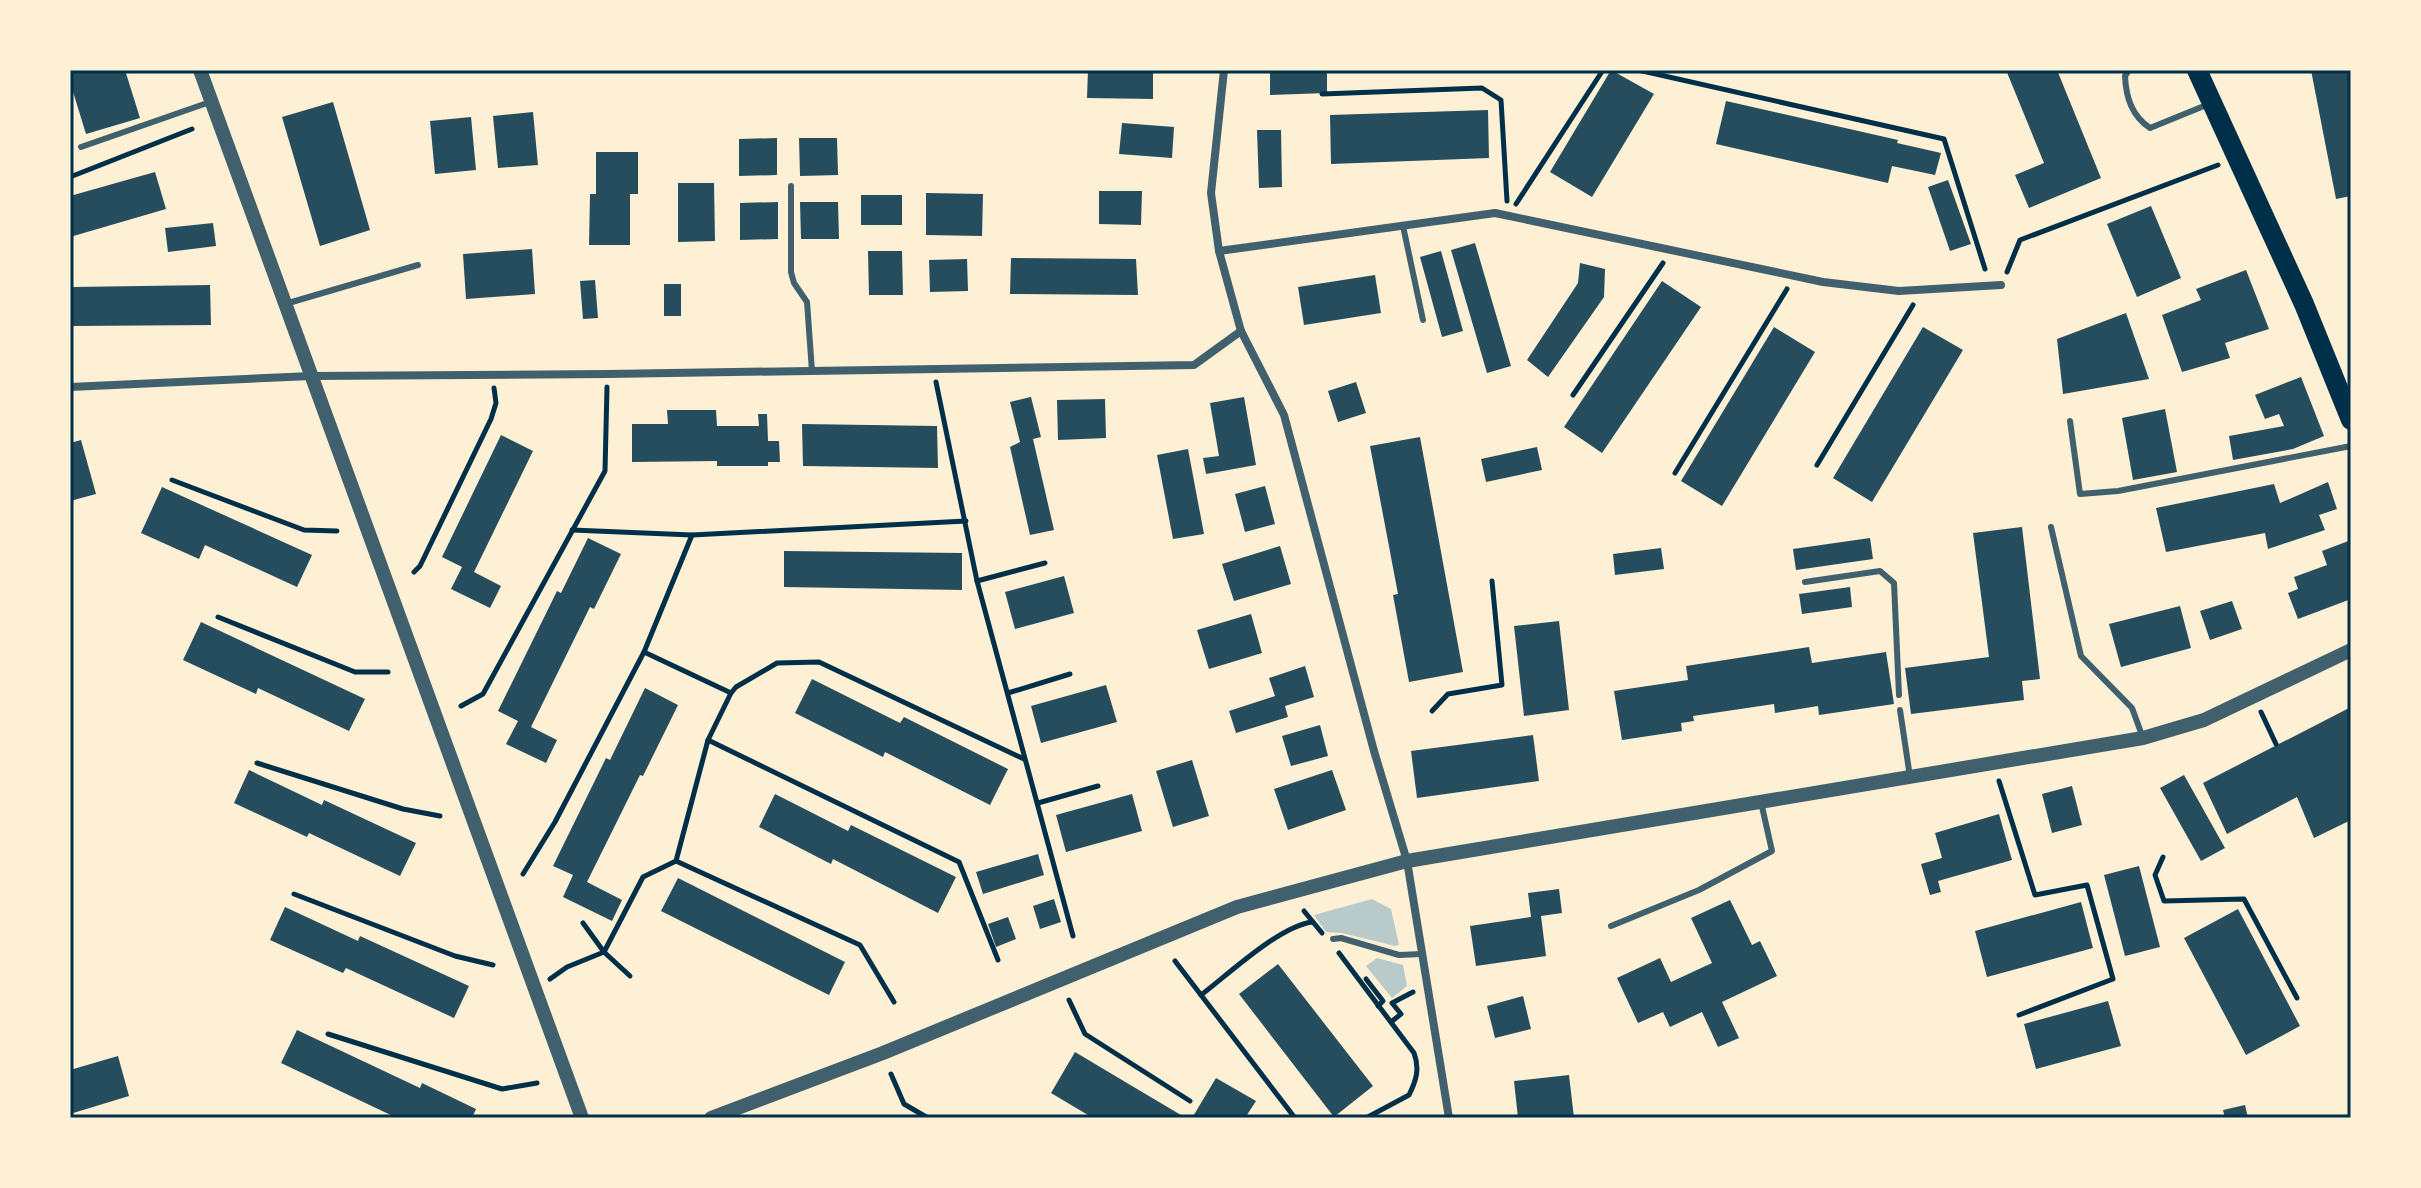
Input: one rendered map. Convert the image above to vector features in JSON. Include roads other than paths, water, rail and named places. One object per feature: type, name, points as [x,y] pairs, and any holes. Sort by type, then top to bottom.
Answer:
[{"type":"main road","points":[[2197,70],[2304,304],[2351,420]]},
{"type":"street","points":[[200,70],[582,1118]]},
{"type":"street","points":[[1224,70],[1211,193],[1219,251],[1241,331],[1284,415],[1374,751],[1407,861],[1449,1118]]},
{"type":"street","points":[[1219,251],[1495,213],[1795,276],[1884,289],[2001,285]]},
{"type":"street","points":[[70,387],[311,376],[1194,365],[1241,331]]},
{"type":"street","points":[[711,1118],[883,1053],[1237,907],[1407,861],[2143,738],[2204,720],[2351,650]]},
{"type":"lane","points":[[2129,70],[2125,76],[2130,105],[2140,121],[2150,128],[2213,103]]},
{"type":"lane","points":[[81,147],[211,102]]},
{"type":"lane","points":[[791,186],[791,272],[794,283],[807,302],[812,371]]},
{"type":"lane","points":[[1403,226],[1423,320]]},
{"type":"lane","points":[[285,304],[418,265]]},
{"type":"lane","points":[[2070,421],[2080,494],[2118,491],[2351,446]]},
{"type":"lane","points":[[2051,527],[2081,656],[2132,708],[2143,738]]},
{"type":"lane","points":[[1805,582],[1880,571],[1894,583],[1899,695]]},
{"type":"lane","points":[[1900,710],[1910,777]]},
{"type":"lane","points":[[1611,926],[1699,890],[1772,851],[1760,802]]},
{"type":"lane","points":[[1330,940],[1341,938],[1399,955],[1422,954]]}]
